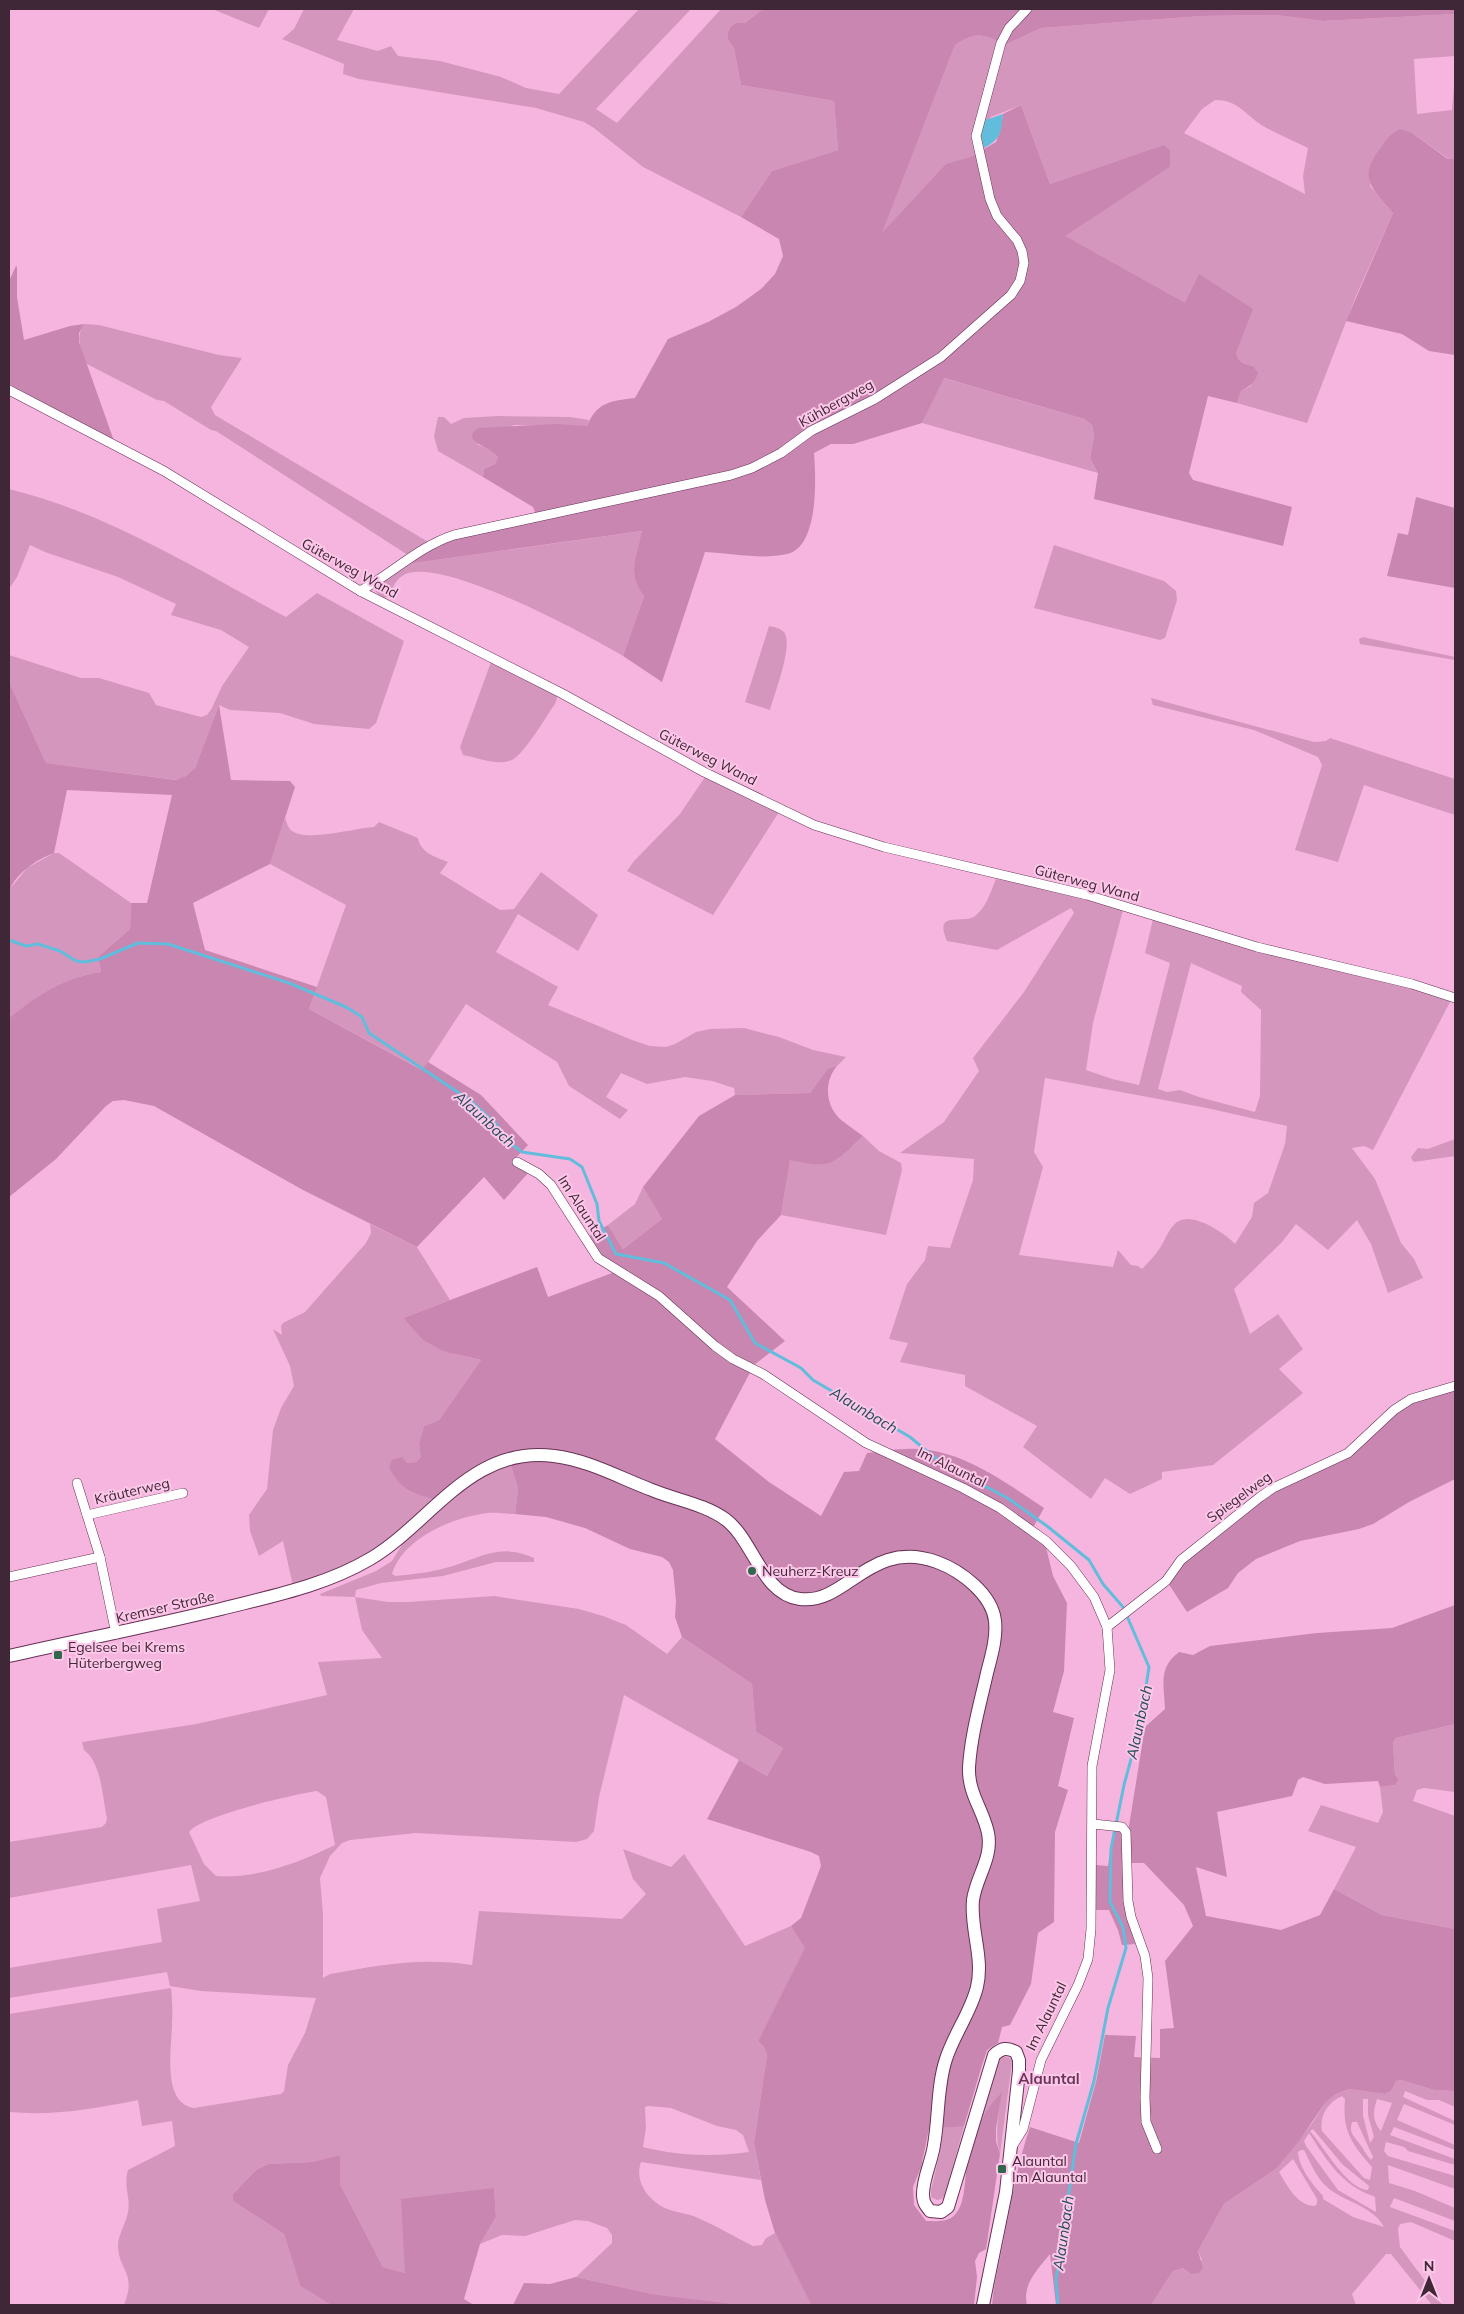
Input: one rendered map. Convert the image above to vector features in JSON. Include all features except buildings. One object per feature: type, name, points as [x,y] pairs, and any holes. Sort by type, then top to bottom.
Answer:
[{"type":"street","name":"Kühbergweg","points":[[360,591],[434,542],[454,535],[731,475],[752,468],[781,453],[811,431],[875,399],[941,357],[1011,295],[1020,281],[1024,264],[1022,251],[1017,240],[997,216],[990,199],[976,136],[1001,42],[1009,28],[1027,9]]},
{"type":"street","name":"Güterweg Wand","points":[[9,390],[164,470],[360,591],[563,694],[704,772],[814,825],[840,835],[941,862],[1087,895],[1257,947],[1412,984],[1455,998]]},
{"type":"street","name":"Im Alauntal","points":[[516,1162],[539,1174],[551,1185],[598,1258],[659,1296],[721,1350],[763,1374],[866,1444],[963,1488],[1000,1508],[1036,1532],[1072,1566],[1094,1597],[1107,1627],[1110,1670],[1092,1766],[1091,1929],[1088,1959],[1078,1985],[1040,2060],[1023,2129],[1011,2148],[1006,2192],[984,2305]]},
{"type":"street","name":"Spiegelweg","points":[[1107,1627],[1166,1581],[1181,1560],[1260,1497],[1273,1488],[1348,1453],[1394,1410],[1411,1399],[1455,1386]]},
{"type":"street","name":"Kremser Straße","points":[[9,1656],[116,1634],[272,1596],[326,1580],[373,1558],[417,1522],[454,1487],[477,1472],[503,1462],[532,1455],[556,1456],[594,1467],[707,1509],[724,1518],[738,1531],[769,1579],[781,1592],[794,1599],[809,1600],[827,1594],[884,1560],[903,1556],[936,1562],[956,1571],[976,1586],[988,1602],[995,1619],[994,1639],[974,1730],[970,1766],[970,1784],[988,1832],[989,1848],[972,1905],[979,1949],[977,1988],[946,2060],[941,2084],[934,2150],[923,2190],[923,2202],[930,2211],[941,2212],[948,2207],[994,2054],[1000,2049],[1008,2048],[1016,2052],[1019,2060],[1011,2148]]},
{"type":"street","points":[[78,1483],[100,1557],[116,1634]]},
{"type":"street","name":"Kräuterweg","points":[[88,1515],[183,1494]]},
{"type":"street","points":[[9,1577],[100,1557]]},
{"type":"street","points":[[1093,1824],[1122,1827],[1126,1832],[1128,1900],[1131,1917],[1145,1956],[1148,1978],[1146,2122],[1156,2149]]},
{"type":"shaded area","points":[[212,9],[269,9],[259,28]]},
{"type":"shaded area","points":[[304,9],[354,9],[337,40],[378,51],[391,46],[398,56],[440,61],[501,77],[526,88],[559,94],[639,9],[691,9],[596,109],[617,123],[721,9],[763,9],[745,23],[736,23],[731,26],[728,32],[728,40],[734,48],[741,85],[834,101],[838,150],[772,171],[741,217],[643,167],[584,122],[536,108],[359,79],[343,74],[344,64],[282,39],[294,29]]},
{"type":"shaded area","points":[[763,9],[1455,9],[1455,14],[1323,21],[1276,15],[1202,16],[1041,28],[1005,45],[985,36],[969,38],[955,45],[882,233],[946,164],[970,157],[996,142],[1003,114],[1021,105],[1050,184],[1163,145],[1170,150],[1170,167],[1065,236],[1185,303],[1199,274],[1253,309],[1236,353],[1242,362],[1253,366],[1258,373],[1257,376],[1252,384],[1241,391],[1237,403],[1208,396],[1189,473],[1193,480],[1292,507],[1283,546],[1094,499],[1098,473],[1090,458],[1094,436],[1092,425],[1084,419],[944,378],[922,423],[853,444],[831,444],[814,453],[815,494],[813,510],[805,539],[797,549],[777,556],[746,556],[705,552],[662,682],[623,656],[644,596],[635,579],[634,572],[634,564],[642,531],[407,564],[435,546],[455,539],[538,519],[533,507],[483,477],[484,469],[495,464],[498,457],[472,438],[473,432],[478,428],[555,424],[587,426],[595,412],[605,404],[635,398],[668,339],[708,322],[736,307],[761,289],[775,274],[783,256],[779,239],[741,217],[772,171],[838,150],[834,101],[741,85],[734,48],[728,40],[728,32],[731,26],[736,23],[745,23]]},
{"type":"shaded area","points":[[1455,14],[1455,56],[1414,59],[1417,114],[1452,110],[1455,73],[1455,159],[1449,159],[1412,133],[1384,146],[1376,156],[1370,186],[1393,213],[1356,296],[1307,423],[1237,403],[1241,391],[1251,386],[1253,366],[1242,362],[1236,353],[1252,308],[1185,304],[1064,236],[1170,167],[1163,145],[1050,184],[1021,105],[991,117],[981,136],[984,148],[970,157],[946,165],[881,235],[955,45],[969,38],[985,36],[1005,45],[1041,28],[1202,16],[1276,15],[1323,21]],"holes":[[[1215,100],[1223,100],[1236,105],[1265,127],[1308,148],[1303,176],[1305,194],[1184,133],[1202,109]]]},
{"type":"shaded area","points":[[1400,129],[1412,133],[1448,159],[1455,159],[1455,355],[1429,351],[1402,334],[1346,321],[1393,213],[1374,190],[1369,177],[1369,169],[1379,150],[1393,133]]},
{"type":"shaded area","points":[[16,266],[17,297],[24,340],[70,326],[84,324],[79,333],[79,342],[114,441],[9,384],[9,281]]},
{"type":"shaded area","points":[[84,324],[99,325],[219,355],[242,358],[211,407],[215,415],[435,546],[414,559],[216,431],[211,430],[164,401],[157,400],[85,363],[79,339]]},
{"type":"shaded area","points":[[943,378],[1084,419],[1092,425],[1094,436],[1090,458],[1098,473],[922,423]]},
{"type":"shaded area","points":[[498,416],[570,417],[589,420],[587,426],[514,425],[477,444],[494,452],[498,457],[495,464],[484,469],[483,477],[438,451],[434,436],[438,417],[444,417],[451,424],[464,418]]},
{"type":"shaded area","points":[[9,489],[46,499],[116,527],[286,617],[317,593],[404,641],[376,723],[369,729],[314,724],[280,713],[230,710],[219,705],[195,768],[186,776],[177,780],[46,763],[9,682],[9,655],[81,678],[99,678],[149,693],[156,705],[201,717],[207,715],[212,708],[222,686],[249,647],[221,630],[171,615],[176,604],[118,577],[30,545],[17,577],[9,589]]},
{"type":"shaded area","points":[[1416,497],[1455,508],[1455,588],[1387,576],[1398,533],[1408,535]]},
{"type":"shaded area","points":[[643,531],[634,565],[634,572],[639,588],[644,596],[623,656],[579,632],[512,600],[478,585],[446,576],[420,572],[402,576],[384,599],[375,591],[376,586],[407,564]]},
{"type":"shaded area","points":[[1054,545],[1164,581],[1176,591],[1177,600],[1165,638],[1160,640],[1034,608]]},
{"type":"shaded area","points":[[769,626],[784,632],[787,647],[770,710],[745,702]]},
{"type":"shaded area","points":[[1363,637],[1455,657],[1455,660],[1360,644],[1359,639]]},
{"type":"shaded area","points":[[491,662],[558,695],[555,704],[527,745],[514,758],[504,762],[492,762],[463,755],[460,747]]},
{"type":"shaded area","points":[[9,682],[46,763],[176,780],[186,776],[195,768],[219,705],[231,780],[290,781],[295,787],[270,864],[193,903],[205,950],[317,987],[309,1009],[422,1070],[428,1062],[481,1095],[528,1145],[512,1162],[529,1172],[504,1200],[484,1177],[417,1247],[303,1190],[154,1106],[124,1100],[113,1101],[106,1106],[56,1159],[9,1197],[9,1018],[52,988],[75,978],[101,972],[98,957],[130,929],[131,903],[147,903],[172,795],[67,790],[54,853],[40,859],[27,868],[15,880],[9,893]]},
{"type":"shaded area","points":[[1151,698],[1314,742],[1326,741],[1330,738],[1455,779],[1455,815],[1364,785],[1338,862],[1295,850],[1322,765],[1318,757],[1254,730],[1153,705]]},
{"type":"shaded area","points":[[705,777],[779,812],[713,915],[627,871],[634,861],[680,814]]},
{"type":"shaded area","points":[[285,818],[291,830],[299,834],[332,834],[374,827],[379,822],[418,838],[419,843],[425,850],[433,856],[448,862],[440,873],[500,910],[514,909],[541,872],[598,915],[578,951],[518,914],[496,952],[558,987],[548,1005],[650,1046],[666,1047],[696,1032],[710,1029],[744,1028],[779,1037],[813,1050],[846,1057],[837,1066],[828,1070],[810,1093],[735,1095],[734,1088],[712,1081],[685,1077],[647,1084],[621,1073],[606,1097],[628,1110],[620,1119],[569,1086],[557,1062],[466,1004],[423,1070],[309,1009],[346,905],[270,864]]},
{"type":"shaded area","points":[[54,853],[59,853],[131,903],[130,929],[98,957],[101,972],[75,978],[52,988],[9,1018],[9,890],[27,868]]},
{"type":"shaded area","points":[[996,879],[1058,892],[1123,910],[1093,1023],[1086,1070],[1112,1079],[1139,1085],[1170,963],[1145,953],[1153,919],[1409,987],[1451,1000],[1373,1150],[1364,1146],[1352,1148],[1375,1179],[1401,1243],[1414,1259],[1423,1278],[1388,1293],[1371,1244],[1357,1220],[1328,1250],[1296,1224],[1282,1242],[1234,1289],[1250,1334],[1278,1314],[1303,1349],[1279,1369],[1303,1393],[1213,1465],[1162,1472],[1162,1479],[1130,1494],[1105,1478],[1091,1499],[1023,1447],[1037,1426],[965,1386],[965,1375],[900,1362],[908,1343],[889,1339],[907,1284],[925,1260],[928,1246],[950,1248],[973,1180],[974,1159],[900,1153],[944,1122],[979,1071],[973,1058],[1024,992],[1074,913],[1071,908],[997,950],[947,941],[944,925],[947,921],[970,918],[979,913]],"holes":[[[1191,963],[1242,986],[1241,992],[1261,1010],[1260,1096],[1255,1112],[1180,1090],[1167,1092],[1158,1089]],[[1045,1078],[1207,1108],[1287,1126],[1285,1144],[1268,1193],[1254,1203],[1252,1217],[1235,1244],[1224,1234],[1208,1225],[1191,1219],[1183,1219],[1172,1227],[1158,1251],[1142,1269],[1131,1265],[1118,1250],[1113,1267],[1019,1255],[1043,1167],[1034,1152]]]},
{"type":"shaded area","points":[[837,1066],[828,1086],[831,1107],[840,1119],[863,1136],[838,1159],[831,1162],[815,1164],[790,1160],[781,1215],[757,1241],[727,1287],[785,1341],[754,1365],[715,1439],[769,1482],[821,1516],[844,1472],[859,1471],[867,1453],[900,1449],[925,1450],[943,1453],[979,1467],[1044,1508],[1030,1533],[1045,1543],[1053,1576],[1067,1603],[1064,1671],[1053,1712],[1074,1718],[1058,1786],[1068,1790],[1055,1832],[1054,1922],[1038,1933],[1031,1984],[1010,2025],[1002,2027],[998,2043],[987,2050],[964,2126],[929,2129],[921,2167],[913,2187],[914,2205],[926,2221],[943,2221],[954,2216],[962,2201],[968,2156],[976,2130],[990,2106],[1002,2092],[996,2128],[996,2141],[1000,2154],[986,2249],[979,2253],[975,2261],[977,2277],[974,2305],[811,2305],[775,2233],[765,2200],[754,2143],[767,2055],[764,2047],[758,2041],[805,1948],[791,1926],[801,1918],[821,1866],[819,1856],[811,1852],[707,1819],[739,1760],[767,1776],[783,1748],[756,1732],[752,1684],[682,1637],[675,1617],[676,1601],[673,1570],[669,1562],[662,1557],[630,1549],[585,1528],[546,1517],[515,1514],[518,1489],[508,1455],[487,1462],[468,1472],[434,1499],[407,1489],[397,1480],[389,1467],[392,1460],[402,1457],[407,1463],[416,1462],[421,1457],[419,1443],[424,1426],[439,1420],[481,1360],[443,1351],[423,1340],[403,1318],[537,1267],[548,1297],[612,1273],[595,1262],[581,1241],[608,1225],[623,1249],[662,1219],[643,1187],[699,1116],[735,1095],[810,1093],[828,1069]]},
{"type":"shaded area","points":[[863,1136],[879,1151],[901,1163],[902,1170],[886,1235],[781,1215],[790,1159],[815,1164],[831,1162],[838,1159]]},
{"type":"shaded area","points":[[1455,1139],[1455,1156],[1414,1162],[1412,1160],[1411,1157],[1418,1148],[1428,1149]]},
{"type":"shaded area","points":[[643,1187],[662,1219],[623,1249],[608,1225],[635,1204]]},
{"type":"shaded area","points":[[370,1224],[417,1247],[450,1300],[403,1318],[430,1343],[446,1351],[481,1360],[439,1420],[424,1426],[419,1443],[422,1456],[416,1462],[407,1463],[434,1499],[404,1528],[363,1559],[293,1586],[283,1541],[259,1556],[250,1531],[249,1515],[267,1489],[273,1430],[281,1408],[294,1386],[290,1366],[273,1329],[282,1335],[281,1326],[283,1323],[305,1312],[366,1243],[371,1233]]},
{"type":"shaded area","points":[[1455,1389],[1455,1479],[1409,1502],[1373,1524],[1359,1529],[1300,1541],[1256,1559],[1238,1573],[1228,1588],[1187,1612],[1168,1583],[1183,1563],[1274,1491],[1336,1463],[1396,1413],[1413,1402]]},
{"type":"shaded area","points":[[511,1465],[518,1489],[515,1514],[488,1513],[474,1515],[445,1525],[418,1540],[407,1550],[398,1561],[392,1574],[396,1576],[436,1570],[454,1566],[487,1554],[509,1551],[534,1558],[534,1562],[496,1562],[443,1576],[381,1583],[356,1590],[355,1597],[321,1596],[320,1594],[376,1571],[392,1561],[405,1540],[457,1491],[479,1476]]},
{"type":"shaded area","points":[[494,1596],[579,1609],[603,1616],[626,1625],[667,1654],[682,1637],[752,1684],[756,1732],[783,1748],[767,1776],[624,1695],[599,1797],[594,1831],[587,1839],[576,1842],[416,1833],[350,1840],[342,1843],[330,1856],[320,1878],[323,1914],[323,1978],[330,1974],[401,1963],[436,1962],[472,1965],[479,1911],[622,1919],[646,1894],[633,1879],[623,1849],[671,1867],[684,1854],[745,1946],[791,1926],[806,1948],[758,2041],[764,2047],[767,2055],[754,2143],[761,2180],[641,2162],[639,2176],[648,2195],[659,2205],[669,2210],[698,2218],[753,2246],[762,2245],[766,2238],[775,2233],[811,2305],[741,2305],[652,2294],[576,2277],[612,2243],[612,2235],[607,2228],[588,2221],[575,2220],[525,2236],[502,2235],[480,2244],[496,2217],[494,2188],[405,2273],[383,2267],[340,2184],[340,2155],[311,2162],[268,2164],[256,2170],[233,2194],[233,2201],[284,2234],[300,2286],[331,2305],[124,2305],[129,2286],[118,2246],[119,2237],[128,2212],[129,2202],[126,2182],[128,2170],[175,2146],[172,2121],[142,2126],[138,2100],[74,2111],[42,2113],[9,2112],[9,2014],[171,1988],[170,2059],[173,2085],[177,2096],[184,2104],[194,2108],[281,2094],[284,2091],[288,2065],[305,2033],[316,1998],[201,1991],[170,1986],[167,1972],[9,1998],[9,1968],[162,1942],[157,1909],[200,1901],[191,1865],[9,1898],[9,1842],[102,1827],[106,1823],[107,1818],[98,1772],[90,1756],[84,1750],[82,1742],[196,1724],[327,1695],[318,1662],[382,1658],[362,1630],[355,1597],[388,1602],[408,1602]],"holes":[[[317,1791],[326,1797],[335,1845],[292,1864],[247,1875],[216,1876],[204,1864],[189,1832],[197,1826],[211,1819],[249,1807],[289,1796]],[[645,2107],[671,2108],[717,2126],[736,2130],[743,2135],[749,2152],[696,2155],[643,2147],[646,2128]]]},
{"type":"shaded area","points":[[1455,1605],[1455,1724],[1396,1738],[1393,1743],[1395,1775],[1399,1779],[1395,1785],[1380,1787],[1378,1781],[1325,1784],[1303,1777],[1298,1780],[1292,1796],[1217,1812],[1227,1877],[1196,1867],[1206,1916],[1281,1930],[1320,1915],[1334,1889],[1382,1915],[1455,1929],[1455,2091],[1434,2090],[1401,2080],[1396,2081],[1391,2091],[1385,2094],[1349,2089],[1336,2094],[1325,2103],[1299,2141],[1277,2168],[1224,2204],[1198,2251],[1203,2268],[1199,2273],[1191,2274],[1183,2268],[1173,2271],[1151,2305],[1056,2305],[1050,2254],[1032,2277],[1027,2290],[1027,2305],[992,2305],[1016,2180],[1030,2127],[1079,2143],[1096,2082],[1105,2035],[1136,2036],[1134,2057],[1160,2058],[1160,2029],[1174,2028],[1165,1961],[1193,1926],[1184,1905],[1144,1863],[1124,1863],[1128,1918],[1135,1944],[1122,1945],[1109,1910],[1094,1910],[1096,1865],[1108,1866],[1113,1831],[1128,1832],[1145,1727],[1165,1709],[1163,1684],[1168,1664],[1179,1652],[1193,1655],[1210,1646],[1317,1633],[1392,1628]]},
{"type":"shaded area","points":[[1455,1724],[1455,1792],[1424,1788],[1417,1790],[1413,1801],[1455,1816],[1455,1929],[1382,1915],[1334,1889],[1356,1847],[1308,1831],[1321,1805],[1378,1823],[1383,1812],[1380,1787],[1395,1785],[1399,1779],[1395,1775],[1393,1743],[1396,1738]]},
{"type":"shaded area","points":[[1002,2056],[1010,2058],[1012,2062],[1000,2154],[997,2131],[1001,2093],[977,2126],[999,2059]]},
{"type":"shaded area","points":[[1401,2080],[1434,2090],[1455,2091],[1455,2107],[1439,2100],[1427,2100],[1405,2091],[1403,2097],[1455,2121],[1455,2125],[1404,2104],[1397,2120],[1455,2145],[1455,2150],[1394,2127],[1390,2135],[1455,2159],[1455,2165],[1408,2151],[1404,2147],[1386,2142],[1384,2151],[1388,2156],[1455,2176],[1455,2189],[1388,2165],[1389,2183],[1415,2191],[1455,2208],[1455,2221],[1394,2198],[1390,2207],[1455,2231],[1455,2241],[1411,2222],[1400,2224],[1398,2229],[1400,2247],[1443,2305],[1432,2305],[1391,2254],[1386,2254],[1352,2294],[1356,2305],[1151,2305],[1173,2271],[1183,2268],[1191,2274],[1202,2260],[1198,2251],[1224,2204],[1277,2168],[1313,2122],[1325,2103],[1336,2094],[1349,2089],[1385,2094],[1391,2091],[1396,2081]],"holes":[[[1342,2096],[1345,2099],[1344,2110],[1347,2129],[1354,2144],[1372,2167],[1370,2180],[1364,2178],[1322,2131],[1323,2115],[1333,2102]],[[1363,2099],[1368,2099],[1368,2115],[1374,2137],[1370,2143],[1363,2116]],[[1377,2099],[1392,2103],[1381,2131],[1375,2120]],[[1352,2122],[1357,2122],[1373,2157],[1371,2160],[1353,2136]],[[1313,2129],[1342,2164],[1369,2186],[1368,2190],[1352,2183],[1336,2166],[1310,2131]],[[1309,2133],[1329,2163],[1344,2179],[1363,2192],[1375,2197],[1376,2212],[1338,2190],[1304,2141]],[[1304,2150],[1323,2184],[1366,2209],[1384,2227],[1353,2217],[1323,2199],[1323,2196],[1307,2176],[1298,2152]],[[1293,2159],[1317,2199],[1317,2204],[1315,2206],[1303,2203],[1289,2188],[1279,2172]]]},
{"type":"shaded area","points":[[964,2126],[945,2195],[942,2199],[937,2200],[931,2197],[931,2190],[940,2152],[943,2128]]},
{"type":"shaded area","points":[[340,2155],[340,2184],[383,2267],[405,2273],[401,2199],[494,2188],[496,2217],[480,2244],[464,2299],[474,2305],[331,2305],[300,2286],[284,2234],[233,2201],[233,2194],[256,2170],[268,2164],[311,2162]]},
{"type":"shaded area","points":[[576,2277],[652,2294],[742,2305],[513,2305],[524,2283],[550,2284]]},
{"type":"water","points":[[1003,114],[1002,126],[997,138],[984,148],[981,136],[983,121]]},
{"type":"waterway","name":"Alaunbach","points":[[9,940],[26,946],[38,944],[60,951],[76,961],[85,962],[100,959],[138,943],[168,944],[289,983],[346,1007],[362,1017],[369,1033],[471,1101],[495,1123],[510,1143],[522,1152],[570,1159],[582,1167],[597,1204],[599,1221],[616,1254],[664,1263],[730,1300],[755,1343],[801,1368],[813,1380],[910,1437],[940,1462],[1009,1499],[1047,1526],[1089,1560],[1103,1584],[1123,1607],[1149,1667],[1140,1726],[1124,1785],[1111,1849],[1110,1902],[1123,1927],[1126,1948],[1108,2008],[1094,2081],[1076,2144],[1056,2280],[1058,2305]]},
{"type":"place","name":"Neuherz-Kreuz","points":[[752,1571]]},
{"type":"place","name":"Egelsee bei Krems Hüterbergweg","points":[[58,1655]]},
{"type":"place","name":"Alauntal Im Alauntal","points":[[1002,2169]]},
{"type":"district","name":"Alauntal","points":[[1049,2078]]}]
